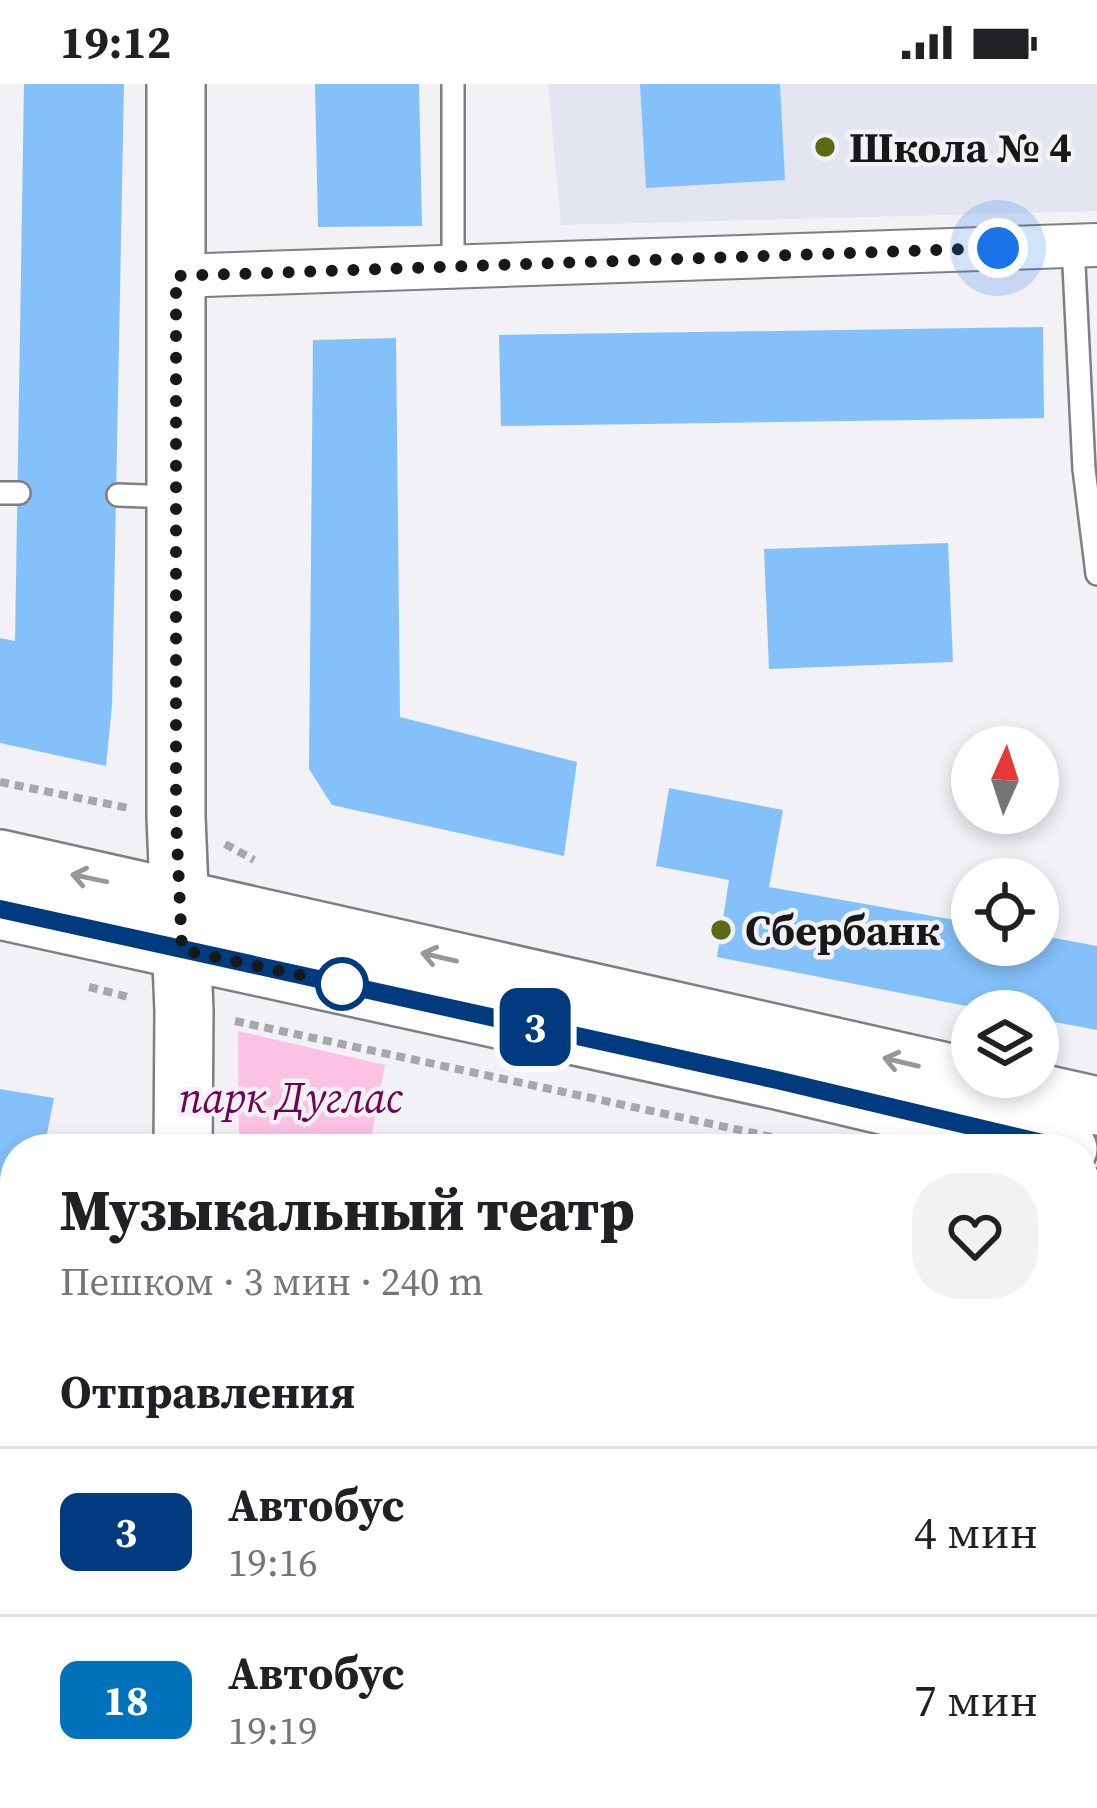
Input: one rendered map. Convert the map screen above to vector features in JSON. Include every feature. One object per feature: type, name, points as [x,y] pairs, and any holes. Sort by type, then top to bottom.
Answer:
[{"type":"main road","points":[[176,84],[176,818],[184,1011],[183,1134]]},
{"type":"main road","points":[[0,859],[180,923],[777,1080],[1005,1134]]},
{"type":"main road","points":[[0,910],[180,923],[1097,1106]]},
{"type":"street","points":[[176,276],[1085,245]]},
{"type":"lane","points":[[452,84],[453,266]]},
{"type":"lane","points":[[1085,245],[1084,469],[1097,574]]},
{"type":"lane","points":[[118,495],[177,497]]},
{"type":"path","points":[[0,782],[176,818],[271,869]]},
{"type":"path","points":[[69,982],[757,1134]]},
{"type":"shaded area","name":"Школа № 4","points":[[548,84],[1097,84],[1097,211],[561,225]]},
{"type":"green space","name":"парк Дуглас","points":[[238,1031],[385,1065],[372,1134],[239,1134]]},
{"type":"building","points":[[24,84],[124,84],[112,706],[106,766],[0,743],[0,638],[15,641]]},
{"type":"building","points":[[315,84],[419,84],[422,226],[318,227]]},
{"type":"building","points":[[640,84],[780,84],[785,180],[646,188]]},
{"type":"building","points":[[1043,327],[1044,418],[501,426],[499,335]]},
{"type":"building","points":[[396,338],[400,717],[577,762],[564,856],[332,805],[309,769],[313,340]]},
{"type":"building","points":[[948,543],[953,662],[769,669],[764,549]]},
{"type":"building","points":[[669,788],[783,810],[769,887],[951,919],[951,966],[1059,966],[1059,939],[1097,946],[1097,1030],[1059,1023],[1059,990],[951,990],[951,1003],[717,957],[729,880],[656,866]]},
{"type":"building","points":[[0,1089],[54,1098],[47,1134],[0,1134]]},
{"type":"bus line","name":"3","points":[[0,909],[1005,1134]]},
{"type":"place","name":"Школа № 4","points":[[825,147]]},
{"type":"place","name":"Сбербанк","points":[[721,930]]},
{"type":"route","points":[[342,984],[182,950],[176,818],[176,276],[998,248]]}]
